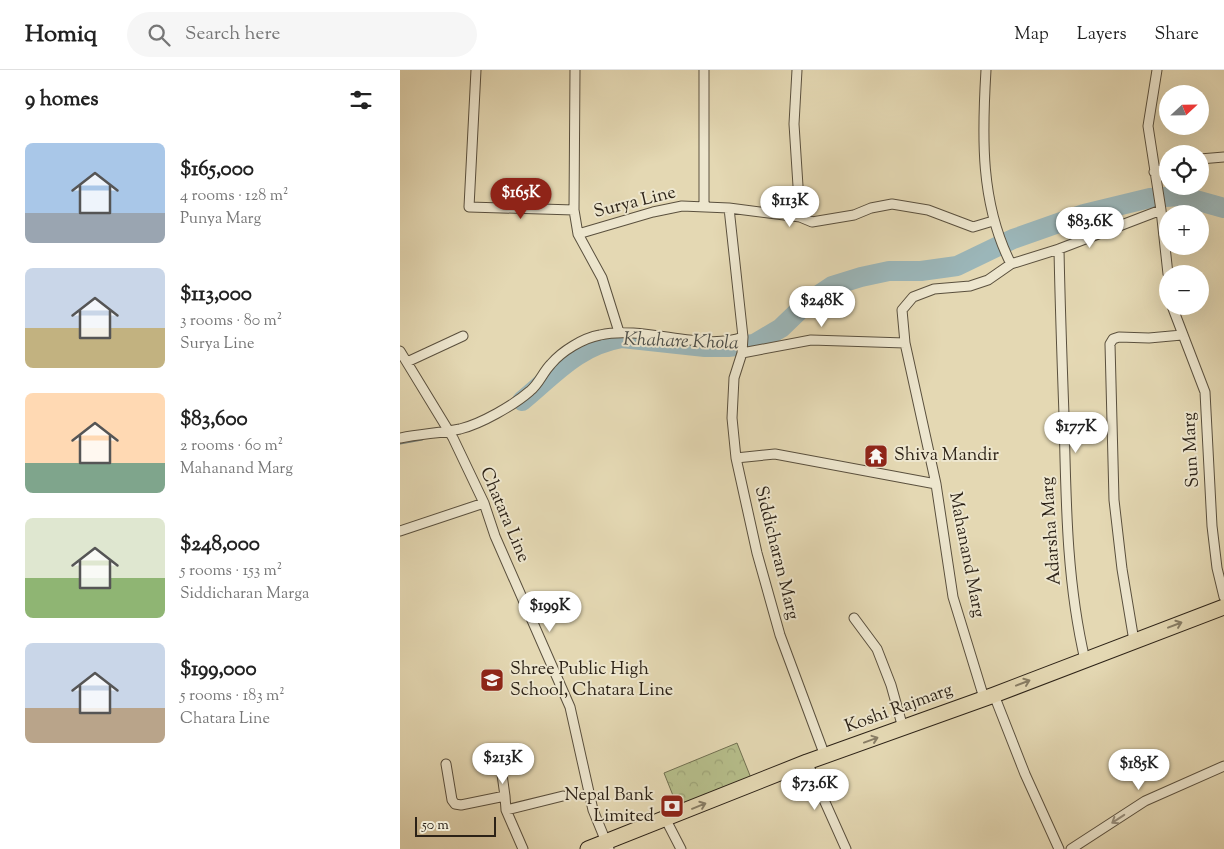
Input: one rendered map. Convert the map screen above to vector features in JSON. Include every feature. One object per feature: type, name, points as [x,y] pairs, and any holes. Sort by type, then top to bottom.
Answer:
[{"type":"main road","name":"Koshi Rajmarg","points":[[588,849],[607,846],[807,762],[989,697],[1224,607]]},
{"type":"street","points":[[476,70],[469,207],[574,210]]},
{"type":"street","points":[[575,70],[574,210],[578,234],[602,278],[618,332]]},
{"type":"street","points":[[704,70],[704,206]]},
{"type":"street","points":[[797,70],[794,124],[800,217]]},
{"type":"street","points":[[986,70],[984,104],[985,183],[993,221],[1011,264]]},
{"type":"street","points":[[1157,70],[1148,126],[1160,205]]},
{"type":"street","points":[[1209,158],[1224,157]]},
{"type":"street","points":[[1154,172],[1159,171]]},
{"type":"street","name":"Surya Line","points":[[578,234],[653,212],[682,206],[729,208],[800,217],[812,222],[892,204],[928,210],[974,227],[993,221]]},
{"type":"street","name":"Mahanand Marg","points":[[1059,849],[989,697],[953,597],[936,484],[905,343],[902,310],[913,297],[934,289],[970,286],[988,280],[1011,264],[1059,249],[1159,207]]},
{"type":"street","name":"Siddicharan Marg","points":[[729,208],[743,339],[742,353],[734,378],[732,418],[736,458],[757,553],[780,635],[825,756]]},
{"type":"street","name":"Adarsha Marg","points":[[1059,249],[1064,492],[1068,558],[1075,617],[1085,660]]},
{"type":"street","name":"Sun Marg","points":[[1175,315],[1205,392],[1212,526],[1217,568],[1224,597]]},
{"type":"street","points":[[400,438],[474,425],[531,390],[552,363],[573,347],[598,335],[618,332],[693,340],[743,339]]},
{"type":"street","points":[[1134,641],[1122,569],[1114,500],[1110,344],[1113,339],[1119,336],[1149,338],[1182,335]]},
{"type":"street","points":[[407,362],[463,336]]},
{"type":"street","points":[[742,353],[811,340],[905,343]]},
{"type":"street","name":"Chatara Line","points":[[400,351],[453,438],[484,503],[495,536],[570,708],[594,810],[607,846]]},
{"type":"street","points":[[736,458],[775,454],[936,484]]},
{"type":"street","points":[[400,531],[484,503]]},
{"type":"street","points":[[854,618],[876,650],[891,685],[903,728]]},
{"type":"street","points":[[499,753],[506,810],[523,849]]},
{"type":"street","points":[[807,762],[846,849]]},
{"type":"street","points":[[446,764],[452,800],[455,804],[461,805],[505,796]]},
{"type":"street","points":[[1071,849],[1146,800],[1224,766]]},
{"type":"street","points":[[506,810],[563,796]]},
{"type":"street","points":[[666,820],[681,849]]},
{"type":"green space","points":[[737,743],[751,778],[678,808],[664,773]]},
{"type":"waterway","name":"Khahare Khola","points":[[522,401],[556,371],[579,354],[606,342],[622,338],[705,347],[754,344],[781,328],[808,302],[832,286],[861,277],[889,271],[921,271],[957,266],[1013,239],[1084,214],[1150,198],[1181,196],[1224,208]]},
{"type":"waterway","name":"Khahare Khola","points":[[400,443],[422,439]]},
{"type":"place","name":"Shiva Mandir","points":[[876,456]]},
{"type":"place","name":"Shree Public High School, Chatara Line","points":[[492,680]]},
{"type":"place","name":"Nepal Bank Limited","points":[[672,806]]}]
